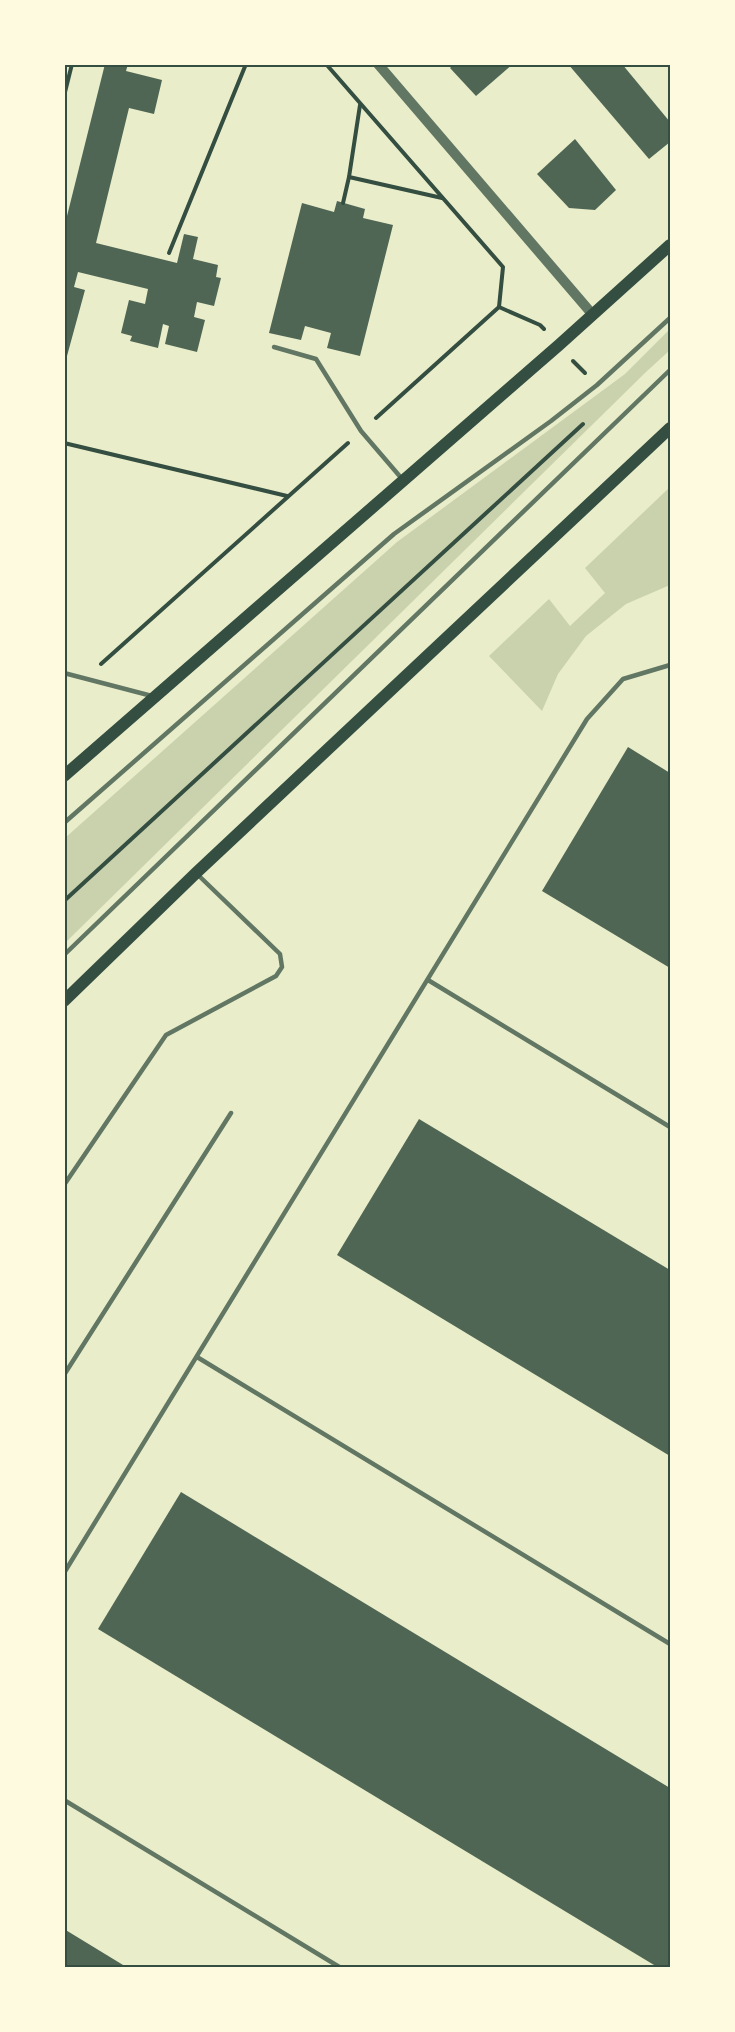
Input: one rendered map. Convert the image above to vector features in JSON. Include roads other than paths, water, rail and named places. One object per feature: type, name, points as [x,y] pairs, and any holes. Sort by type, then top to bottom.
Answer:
[{"type":"main road","points":[[64,776],[559,345],[670,245]]},
{"type":"main road","points":[[64,1001],[196,873],[670,428]]},
{"type":"street","points":[[378,64],[593,315]]},
{"type":"lane","points":[[64,823],[394,534],[551,421],[597,385],[670,318]]},
{"type":"lane","points":[[274,347],[316,358],[362,431],[403,480]]},
{"type":"lane","points":[[64,955],[670,370]]},
{"type":"lane","points":[[64,1574],[587,719],[623,679],[670,665]]},
{"type":"lane","points":[[64,673],[154,696]]},
{"type":"lane","points":[[64,1185],[166,1035],[276,976],[282,967],[280,954],[196,873]]},
{"type":"lane","points":[[428,980],[670,1127]]},
{"type":"lane","points":[[64,1375],[231,1113]]},
{"type":"lane","points":[[197,1357],[670,1644]]},
{"type":"lane","points":[[64,1800],[341,1968]]}]
